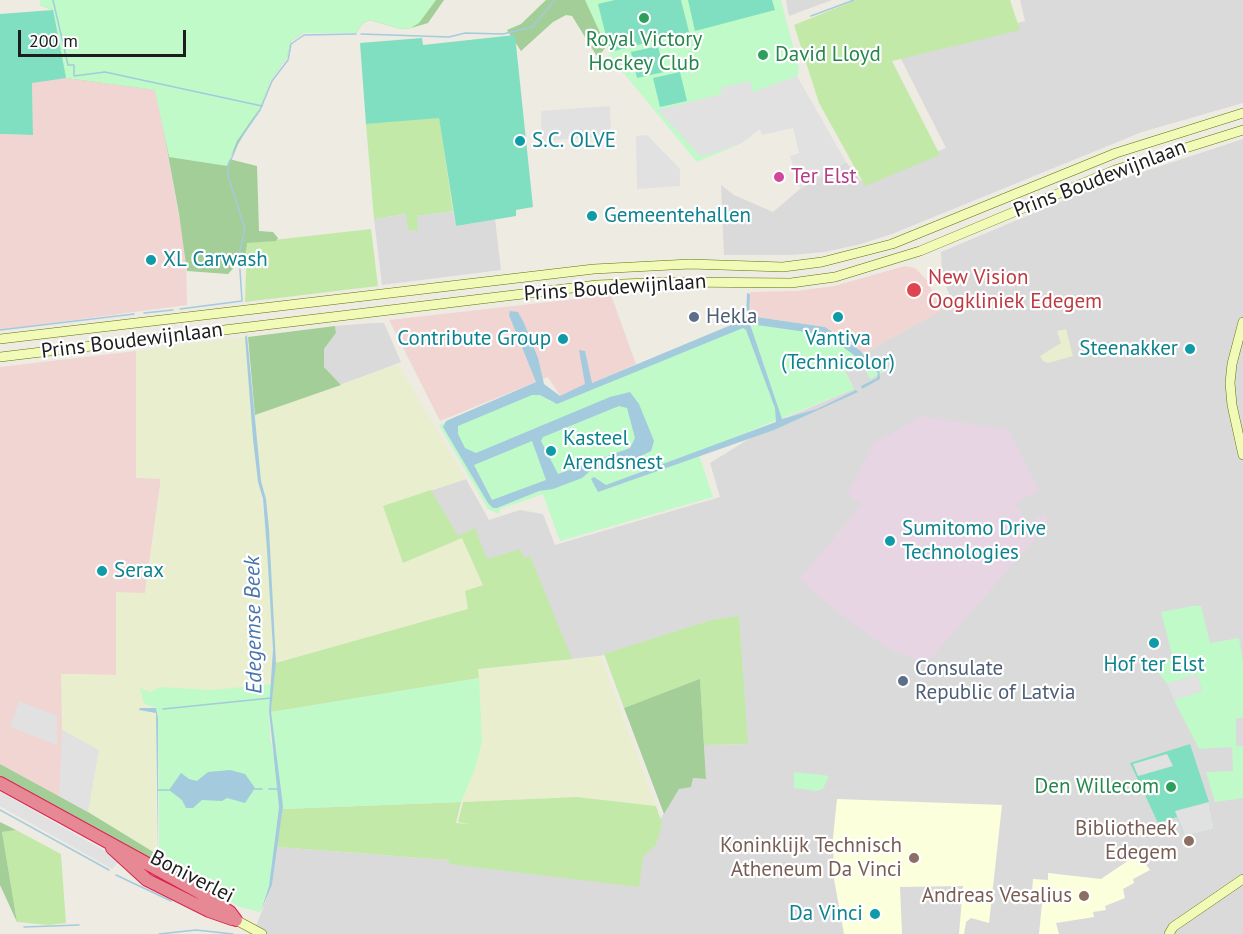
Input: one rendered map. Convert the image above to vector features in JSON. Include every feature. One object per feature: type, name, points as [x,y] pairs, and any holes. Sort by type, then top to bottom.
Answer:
[{"type":"highway","name":"Boniverlei","points":[[0,783],[197,891],[230,912],[236,920]]},
{"type":"main road","name":"Prins Boudewijnlaan","points":[[0,339],[594,269],[690,264],[783,267],[822,262],[861,254],[900,241],[1071,170],[1170,133],[1243,113]]},
{"type":"main road","name":"Prins Boudewijnlaan","points":[[0,357],[597,285],[674,282],[791,284],[835,277],[920,251],[1088,181],[1175,149],[1243,130]]},
{"type":"main road","points":[[1170,133],[1175,149]]},
{"type":"main road","points":[[1243,321],[1232,364],[1230,383],[1232,405],[1243,455]]},
{"type":"main road","points":[[1169,933],[1243,879]]},
{"type":"main road","name":"Boniverlei","points":[[236,920],[262,934]]},
{"type":"shaded area","points":[[786,0],[832,0],[789,16]]},
{"type":"shaded area","points":[[1020,0],[1243,0],[1243,103],[1142,132],[892,234],[861,244],[825,252],[791,255],[724,255],[721,185],[734,195],[773,212],[800,189],[846,162],[861,181],[946,148],[898,53],[1025,21]]},
{"type":"shaded area","points":[[797,76],[846,162],[800,189],[790,156],[799,153],[793,128],[762,135],[760,129],[742,143],[701,157],[658,110],[722,94],[720,88],[750,81],[753,92]]},
{"type":"shaded area","points":[[61,77],[156,90],[186,255],[187,305],[0,330],[0,134],[33,135],[32,83]]},
{"type":"shaded area","points":[[610,106],[611,136],[542,141],[541,111]]},
{"type":"shaded area","points":[[647,135],[680,169],[680,186],[637,189],[636,136]]},
{"type":"shaded area","points":[[1243,139],[1243,934],[253,934],[272,885],[277,847],[449,860],[449,863],[643,856],[656,844],[661,818],[679,789],[693,778],[706,779],[704,745],[748,744],[711,620],[600,656],[478,669],[479,678],[271,712],[276,663],[468,609],[452,542],[383,506],[466,479],[489,520],[520,510],[543,514],[555,545],[720,497],[710,463],[776,422],[854,389],[845,371],[861,361],[870,378],[886,371],[864,353],[953,304],[942,276],[941,252],[1091,189]]},
{"type":"shaded area","points":[[453,211],[456,226],[495,219],[501,270],[382,285],[374,219],[407,214],[408,230],[416,216]]},
{"type":"shaded area","points":[[905,266],[915,268],[926,279],[943,310],[864,353],[825,327],[749,316],[750,292],[796,291],[834,286]]},
{"type":"shaded area","points":[[611,295],[636,364],[561,397],[548,377],[440,421],[389,320]]},
{"type":"shaded area","points":[[384,323],[401,362],[341,385],[324,367],[324,349],[336,333],[335,326]]},
{"type":"shaded area","points":[[1066,329],[1073,356],[1048,363],[1043,361],[1040,356],[1061,343],[1057,331]]},
{"type":"shaded area","points":[[245,337],[256,468],[266,528],[273,645],[272,684],[212,690],[161,687],[150,692],[141,689],[143,704],[149,708],[140,708],[156,713],[156,855],[88,812],[99,751],[62,730],[61,674],[116,675],[116,592],[145,593],[161,479],[136,478],[136,351]]},
{"type":"shaded area","points":[[136,351],[136,478],[161,478],[145,593],[116,593],[116,675],[62,674],[88,812],[0,764],[0,367]]},
{"type":"shaded area","points":[[398,364],[466,479],[384,506],[403,563],[462,537],[483,585],[468,609],[276,663],[267,505],[261,481],[255,415]]},
{"type":"shaded area","points":[[922,416],[1009,430],[1039,490],[1015,504],[1031,528],[1036,522],[1035,519],[1045,514],[1047,519],[1039,534],[926,664],[884,646],[830,606],[800,579],[862,504],[847,494],[874,443]]},
{"type":"shaded area","points":[[600,656],[656,806],[577,797],[461,802],[475,769],[482,741],[478,669]]},
{"type":"shaded area","points":[[1197,674],[1202,691],[1174,700],[1167,684]]},
{"type":"shaded area","points":[[19,701],[57,716],[57,745],[10,727]]},
{"type":"shaded area","points":[[62,730],[99,750],[88,812],[59,796]]},
{"type":"shaded area","points":[[1167,754],[1173,766],[1138,776],[1133,764]]},
{"type":"shaded area","points":[[0,792],[121,860],[112,869],[0,806]]},
{"type":"shaded area","name":"Koninklijk Technisch Atheneum Da Vinci","points":[[837,799],[1002,805],[989,923],[971,918],[966,922],[964,934],[959,934],[963,886],[900,887],[902,934],[844,934],[834,879],[833,838]]},
{"type":"shaded area","points":[[1209,802],[1214,829],[1185,836],[1175,811]]},
{"type":"shaded area","name":"Andreas Vesalius","points":[[1138,854],[1150,870],[1133,879],[1134,883],[1123,889],[1125,898],[1105,906],[1106,910],[1093,912],[1094,917],[1056,923],[1059,934],[1039,934],[1043,893],[1032,891],[1033,879],[1048,880],[1048,873],[1101,879]]},
{"type":"green space","points":[[40,0],[444,0],[428,23],[411,28],[401,29],[370,20],[363,23],[356,33],[303,33],[291,41],[287,57],[270,81],[260,108],[229,159],[257,166],[259,231],[273,232],[278,238],[276,241],[247,243],[246,255],[228,274],[187,271],[156,90],[66,78],[53,10],[40,5]]},
{"type":"green space","points":[[40,0],[436,0],[419,23],[411,28],[401,29],[370,20],[363,23],[356,33],[303,33],[291,41],[287,57],[270,81],[260,108],[237,141],[227,166],[169,157],[155,90],[66,78],[53,10],[40,5]]},
{"type":"green space","points":[[546,0],[589,0],[607,45],[598,58],[572,16],[566,15],[553,22],[521,51],[507,30],[521,24]]},
{"type":"green space","points":[[585,0],[781,0],[799,69],[797,76],[753,93],[742,143],[697,162],[612,59]]},
{"type":"green space","name":"Royal Victory Hockey Club","points":[[615,0],[681,0],[689,32],[610,52],[598,4]]},
{"type":"green space","points":[[688,0],[772,0],[775,10],[695,31]]},
{"type":"green space","points":[[856,0],[1010,0],[1020,30],[892,61],[940,155],[865,186],[819,103],[794,25]]},
{"type":"green space","points":[[53,10],[66,78],[32,83],[33,135],[0,134],[0,14]]},
{"type":"green space","points":[[515,35],[533,207],[516,210],[516,216],[456,226],[439,118],[366,124],[360,43],[422,38],[423,45]]},
{"type":"green space","points":[[658,46],[664,72],[637,78],[631,52]]},
{"type":"green space","points":[[680,72],[687,101],[660,107],[653,78]]},
{"type":"green space","points":[[439,117],[453,211],[417,216],[418,230],[408,231],[406,214],[374,219],[366,124]]},
{"type":"green space","points":[[371,229],[378,286],[245,302],[247,243]]},
{"type":"green space","points":[[749,316],[825,327],[887,370],[870,379],[861,361],[845,372],[854,389],[698,452],[713,497],[560,541],[543,494],[500,509],[499,514],[488,509],[439,425],[542,388],[550,402],[726,328]]},
{"type":"green space","points":[[335,326],[336,333],[324,349],[324,367],[341,385],[255,415],[248,337]]},
{"type":"green space","points":[[431,490],[458,536],[475,528],[487,559],[520,549],[524,558],[530,556],[572,659],[478,669],[479,678],[271,712],[276,663],[468,609],[465,591],[483,585],[462,538],[403,563],[383,506]]},
{"type":"green space","points":[[1201,606],[1210,643],[1239,638],[1243,662],[1243,718],[1236,718],[1236,746],[1243,746],[1243,798],[1215,802],[1206,772],[1233,771],[1232,747],[1199,749],[1174,700],[1202,691],[1197,674],[1167,684],[1152,664],[1173,658],[1161,612]]},
{"type":"green space","points":[[739,616],[748,744],[704,745],[700,680],[624,708],[604,654],[711,620]]},
{"type":"green space","points":[[479,678],[482,741],[475,769],[461,802],[282,809],[271,712]]},
{"type":"green space","points":[[700,679],[706,779],[693,778],[691,787],[679,789],[664,814],[624,708]]},
{"type":"green space","points":[[272,684],[269,707],[270,737],[277,773],[279,807],[269,886],[260,912],[240,907],[185,876],[186,872],[159,857],[158,718],[156,708],[144,704],[140,688],[150,692],[161,687],[212,690]]},
{"type":"green space","points":[[1190,744],[1209,802],[1214,829],[1185,836],[1177,817],[1158,823],[1130,763]]},
{"type":"green space","points":[[0,764],[88,812],[186,872],[185,880],[0,777]]},
{"type":"green space","points":[[794,772],[829,776],[823,789],[817,791],[794,788]]},
{"type":"green space","points":[[577,797],[656,806],[662,823],[656,845],[643,857],[639,887],[449,864],[449,860],[277,847],[282,809],[461,802],[456,823],[470,824],[458,822],[463,802]]},
{"type":"green space","points":[[0,822],[16,830],[2,832],[17,922],[0,885]]},
{"type":"green space","points":[[16,830],[61,854],[66,923],[49,925],[17,922],[2,832]]},
{"type":"water","points":[[747,293],[750,294],[749,316],[825,327],[861,351],[866,359],[879,368],[880,379],[862,389],[861,386],[877,378],[878,373],[827,335],[750,324],[782,419],[817,409],[856,390],[858,392],[774,430],[598,492],[591,479],[594,477],[606,485],[776,422],[775,408],[746,330],[743,328],[557,404],[540,395],[532,395],[458,426],[458,434],[465,448],[476,453],[610,397],[630,392],[639,404],[654,441],[651,451],[639,457],[590,471],[582,478],[553,489],[539,491],[497,508],[493,508],[488,503],[443,427],[446,421],[536,382],[509,315],[510,311],[518,312],[524,323],[538,358],[544,384],[560,396],[585,384],[579,350],[585,351],[592,383],[746,318]],"holes":[[[619,406],[627,408],[635,438],[630,448],[558,474],[541,441],[543,437]],[[532,441],[546,480],[492,500],[474,465]]]},
{"type":"water","points":[[247,335],[261,481],[266,499],[269,529],[276,663],[271,711],[283,806],[272,885],[261,911],[269,886],[279,807],[269,711],[273,649],[267,550],[263,499],[258,482],[253,439],[245,337]]},
{"type":"water","points":[[140,708],[156,708],[158,718],[158,854],[156,713],[139,710]]},
{"type":"water","points":[[230,770],[245,774],[255,788],[245,803],[227,798],[222,801],[202,800],[193,808],[186,808],[182,800],[169,790],[181,773],[197,781],[208,772]]},
{"type":"waterway","points":[[53,0],[68,65],[74,65],[74,76],[105,72],[262,106]]},
{"type":"waterway","name":"Edegemse Beek","points":[[361,34],[449,37],[465,33],[503,34],[532,27],[555,0]]},
{"type":"waterway","points":[[811,16],[854,0]]},
{"type":"waterway","name":"Edegemse Beek","points":[[180,309],[242,301],[239,255],[245,229],[228,176],[228,167],[239,140],[260,110],[272,81],[288,60],[291,44],[304,35],[356,34]]},
{"type":"waterway","points":[[144,313],[173,310]]},
{"type":"waterway","points":[[0,330],[134,314]]},
{"type":"waterway","points":[[163,709],[271,698]]},
{"type":"waterway","points":[[255,789],[262,789]]},
{"type":"waterway","points":[[269,789],[277,789]]},
{"type":"waterway","points":[[158,790],[169,790]]},
{"type":"waterway","points":[[0,810],[109,870]]},
{"type":"waterway","points":[[116,875],[171,901]]},
{"type":"waterway","points":[[24,927],[79,925]]},
{"type":"waterway","points":[[159,934],[196,930],[233,934]]},
{"type":"place","name":"Royal Victory Hockey Club","points":[[644,18]]},
{"type":"place","name":"David Lloyd","points":[[763,55]]},
{"type":"place","name":"S.C. OLVE","points":[[520,141]]},
{"type":"place","name":"Ter Elst","points":[[779,177]]},
{"type":"place","name":"Gemeentehallen","points":[[592,216]]},
{"type":"place","name":"XL Carwash","points":[[151,260]]},
{"type":"place","name":"New Vision Oogkliniek Edegem","points":[[914,290]]},
{"type":"place","name":"Hekla","points":[[694,317]]},
{"type":"place","name":"Vantiva (Technicolor)","points":[[838,317]]},
{"type":"place","name":"Contribute Group","points":[[563,339]]},
{"type":"place","name":"Steenakker","points":[[1190,349]]},
{"type":"place","name":"Kasteel Arendsnest","points":[[551,451]]},
{"type":"place","name":"Sumitomo Drive Technologies","points":[[890,541]]},
{"type":"place","name":"Serax","points":[[102,571]]},
{"type":"place","name":"Hof ter Elst","points":[[1154,643]]},
{"type":"place","name":"Consulate Republic of Latvia","points":[[903,681]]},
{"type":"place","name":"Den Willecom","points":[[1171,787]]},
{"type":"place","name":"Bibliotheek Edegem","points":[[1189,841]]},
{"type":"place","name":"Koninklijk Technisch Atheneum Da Vinci","points":[[914,858]]},
{"type":"place","name":"Andreas Vesalius","points":[[1084,896]]},
{"type":"place","name":"Da Vinci","points":[[875,914]]}]
